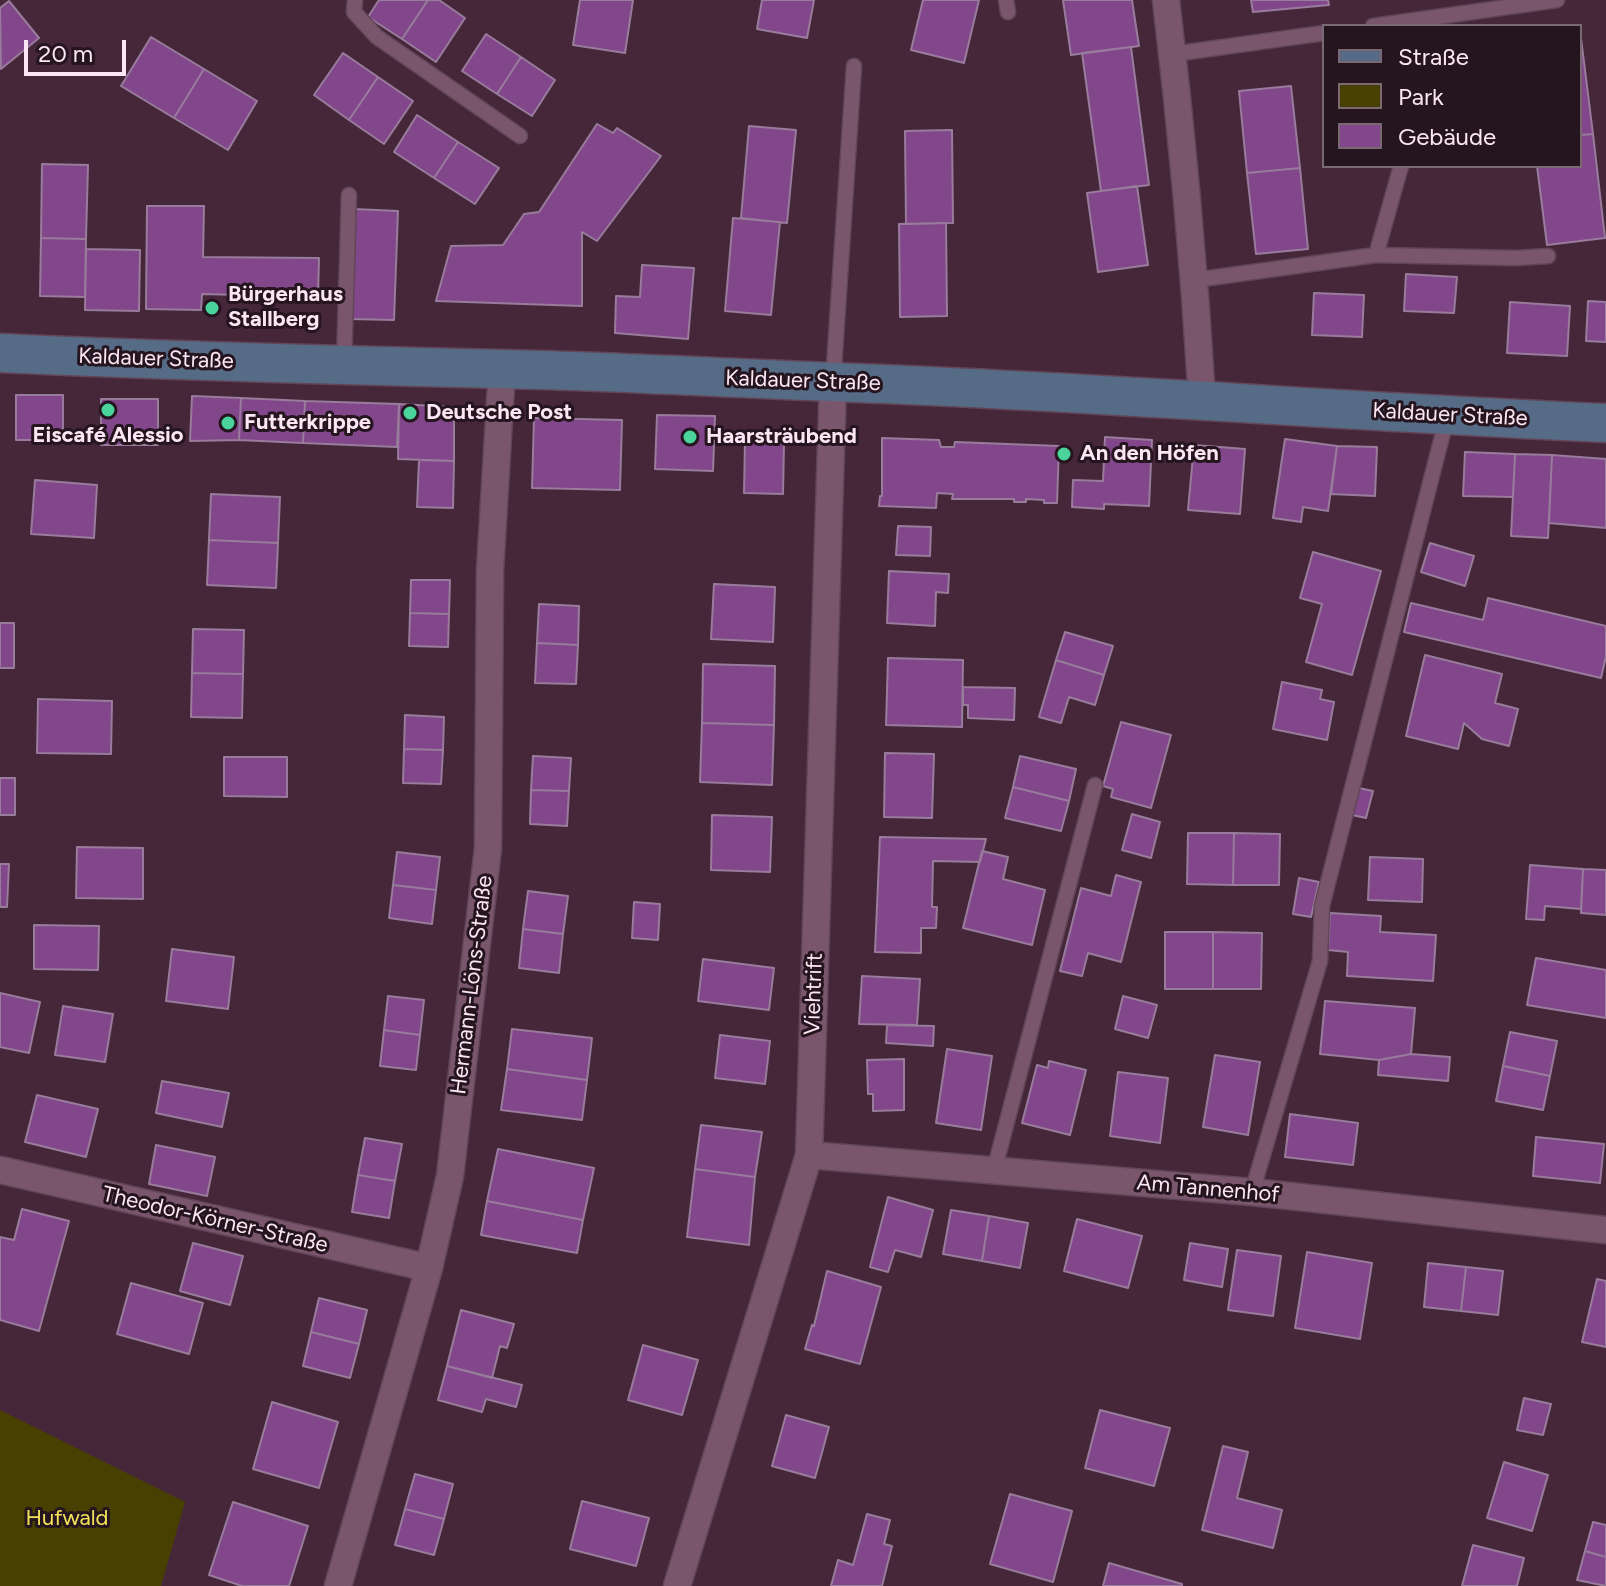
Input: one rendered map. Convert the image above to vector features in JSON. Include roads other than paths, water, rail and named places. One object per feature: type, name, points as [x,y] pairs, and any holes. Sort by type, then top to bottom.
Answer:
[{"type":"street","points":[[1166,0],[1195,280],[1202,399]]},
{"type":"street","name":"Kaldauer Straße","points":[[0,353],[833,382],[1202,399],[1447,416],[1606,423]]},
{"type":"street","name":"Hermann-Löns-Straße","points":[[338,1586],[429,1268],[450,1176],[488,848],[490,570],[502,369]]},
{"type":"street","name":"Viehtrift","points":[[677,1586],[809,1155],[833,382]]},
{"type":"street","name":"Am Tannenhof","points":[[809,1155],[1252,1192],[1606,1230]]},
{"type":"street","name":"Theodor-Körner-Straße","points":[[0,1170],[429,1268]]},
{"type":"lane","points":[[355,0],[354,12],[377,37],[520,136]]},
{"type":"lane","points":[[1387,24],[1557,0]]},
{"type":"lane","points":[[1173,54],[1322,33]]},
{"type":"lane","points":[[833,382],[854,66]]},
{"type":"lane","points":[[1376,255],[1400,168]]},
{"type":"lane","points":[[344,365],[349,195]]},
{"type":"lane","points":[[1195,280],[1376,255],[1548,256]]},
{"type":"lane","points":[[1252,1192],[1320,961],[1322,906],[1447,416]]},
{"type":"lane","points":[[994,1171],[1095,785]]},
{"type":"place","name":"Bürgerhaus Stallberg","points":[[212,308]]},
{"type":"place","name":"Eiscafé Alessio","points":[[108,410]]},
{"type":"place","name":"Deutsche Post","points":[[410,413]]},
{"type":"place","name":"Futterkrippe","points":[[228,423]]},
{"type":"place","name":"Haarsträubend","points":[[690,437]]},
{"type":"place","name":"An den Höfen","points":[[1064,454]]},
{"type":"park label","name":"Hufwald","points":[[67,1519]]}]
